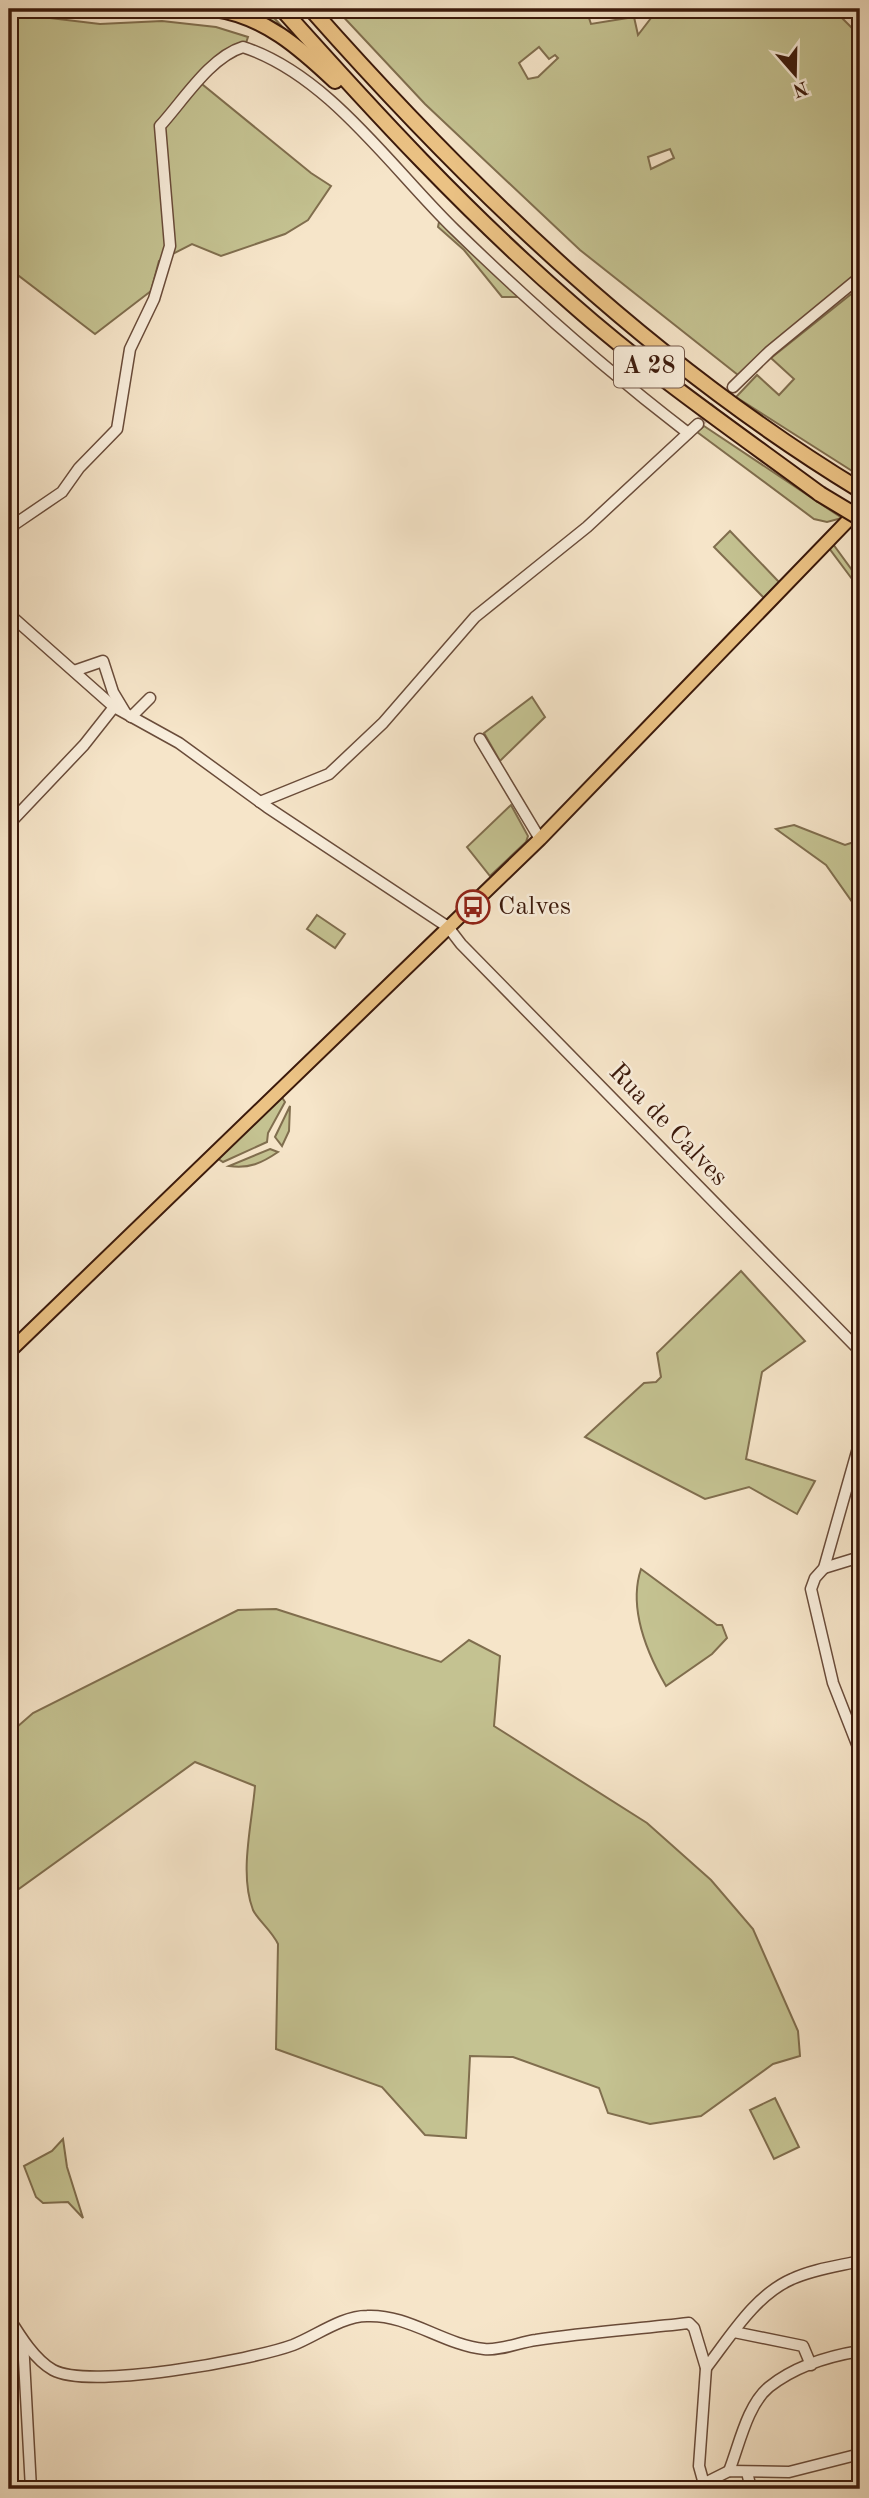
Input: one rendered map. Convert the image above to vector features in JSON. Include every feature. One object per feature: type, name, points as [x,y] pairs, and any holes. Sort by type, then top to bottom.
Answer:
[{"type":"highway","points":[[215,9],[248,17],[280,34],[350,95],[357,93]]},
{"type":"highway","name":"A 28","points":[[282,9],[357,93],[488,228],[572,305],[638,359],[820,494],[860,518]]},
{"type":"highway","name":"A 28","points":[[311,9],[454,164],[565,270],[701,381],[860,490]]},
{"type":"highway","points":[[323,9],[330,19],[327,27]]},
{"type":"main road","points":[[9,1352],[540,839],[860,508]]},
{"type":"street","points":[[9,533],[15,524],[62,492],[79,468],[117,429],[130,349],[154,299],[170,246],[160,126],[211,69],[243,47],[288,68],[321,95],[383,153],[498,271],[631,389],[688,433]]},
{"type":"street","points":[[733,387],[770,351],[860,277]]},
{"type":"street","points":[[260,802],[329,774],[383,723],[475,617],[587,527],[698,424]]},
{"type":"street","name":"Rua de Calves","points":[[9,614],[114,708],[179,743],[260,802],[448,927],[860,1351]]},
{"type":"street","points":[[74,671],[103,661],[113,692],[129,716],[150,698]]},
{"type":"street","points":[[9,824],[84,745],[114,708]]},
{"type":"street","points":[[481,739],[540,839]]},
{"type":"street","points":[[860,1441],[824,1568],[815,1578],[811,1589],[833,1683],[860,1752]]},
{"type":"street","points":[[824,1568],[860,1557]]},
{"type":"street","points":[[706,2368],[760,2301],[778,2286],[794,2277],[860,2261]]},
{"type":"street","points":[[9,2318],[23,2341],[52,2370],[67,2375],[85,2376],[171,2371],[237,2360],[292,2345],[353,2318],[368,2316],[403,2322],[486,2350],[536,2340],[689,2323],[694,2328],[706,2368],[699,2466],[704,2484]]},
{"type":"street","points":[[734,2332],[803,2346],[811,2365]]},
{"type":"street","points":[[23,2341],[31,2489]]},
{"type":"street","points":[[729,2471],[751,2415],[768,2388],[833,2355],[860,2351]]},
{"type":"street","points":[[693,2489],[729,2471],[789,2472],[860,2454]]},
{"type":"street","points":[[747,2472],[751,2489]]},
{"type":"shaded area","points":[[9,9],[26,9],[50,18],[100,24],[162,21],[216,27],[248,37],[246,43],[197,80],[311,173],[331,186],[308,220],[285,234],[221,256],[192,244],[159,261],[151,291],[95,334],[15,273],[9,281]]},
{"type":"shaded area","points":[[230,9],[266,9],[286,31]]},
{"type":"shaded area","points":[[336,9],[586,9],[591,24],[634,17],[638,35],[658,9],[835,11],[856,32],[860,28],[860,274],[738,375],[580,250],[425,104]],"holes":[[[539,47],[549,59],[555,55],[558,58],[538,77],[528,79],[519,63]],[[670,149],[674,158],[651,169],[648,157]]]},
{"type":"shaded area","points":[[440,217],[523,297],[502,297],[464,250],[438,227]]},
{"type":"shaded area","points":[[860,287],[860,476],[736,397],[757,375],[779,395],[794,379],[771,358]]},
{"type":"shaded area","points":[[704,426],[842,518],[827,522],[814,519],[697,432]]},
{"type":"shaded area","points":[[730,531],[779,582],[764,598],[714,547]]},
{"type":"shaded area","points":[[833,544],[852,570],[860,564],[860,582],[855,583],[829,548]]},
{"type":"shaded area","points":[[532,697],[545,717],[500,761],[484,733]]},
{"type":"shaded area","points":[[511,805],[528,836],[526,842],[490,876],[467,847]]},
{"type":"shaded area","points":[[794,825],[845,845],[860,840],[860,913],[826,865],[776,829]]},
{"type":"shaded area","points":[[317,915],[345,934],[335,948],[307,929]]},
{"type":"shaded area","points":[[281,1096],[285,1102],[268,1133],[267,1142],[223,1162],[217,1158]]},
{"type":"shaded area","points":[[290,1106],[289,1131],[282,1146],[275,1137]]},
{"type":"shaded area","points":[[270,1149],[278,1152],[255,1164],[229,1166]]},
{"type":"shaded area","points":[[741,1271],[805,1341],[762,1372],[746,1459],[815,1481],[797,1514],[749,1487],[705,1499],[585,1437],[644,1383],[656,1382],[661,1377],[657,1353]]},
{"type":"shaded area","points":[[641,1569],[717,1625],[722,1625],[727,1638],[712,1654],[666,1686],[646,1645],[638,1614]]},
{"type":"shaded area","points":[[276,1609],[441,1662],[469,1640],[500,1656],[494,1726],[647,1823],[711,1880],[753,1929],[798,2031],[800,2056],[773,2064],[701,2116],[650,2124],[608,2113],[599,2088],[513,2057],[470,2056],[466,2138],[425,2135],[382,2087],[276,2049],[278,1944],[253,1910],[247,1880],[255,1786],[195,1762],[9,1896],[9,1734],[33,1713],[238,1610]]},
{"type":"shaded area","points":[[775,2098],[799,2147],[774,2159],[750,2110]]},
{"type":"shaded area","points":[[63,2139],[67,2167],[83,2218],[68,2202],[43,2203],[36,2197],[24,2166],[52,2151]]},
{"type":"tunnel","points":[[698,424],[733,387]]},
{"type":"place","name":"Calves","points":[[473,907]]}]
